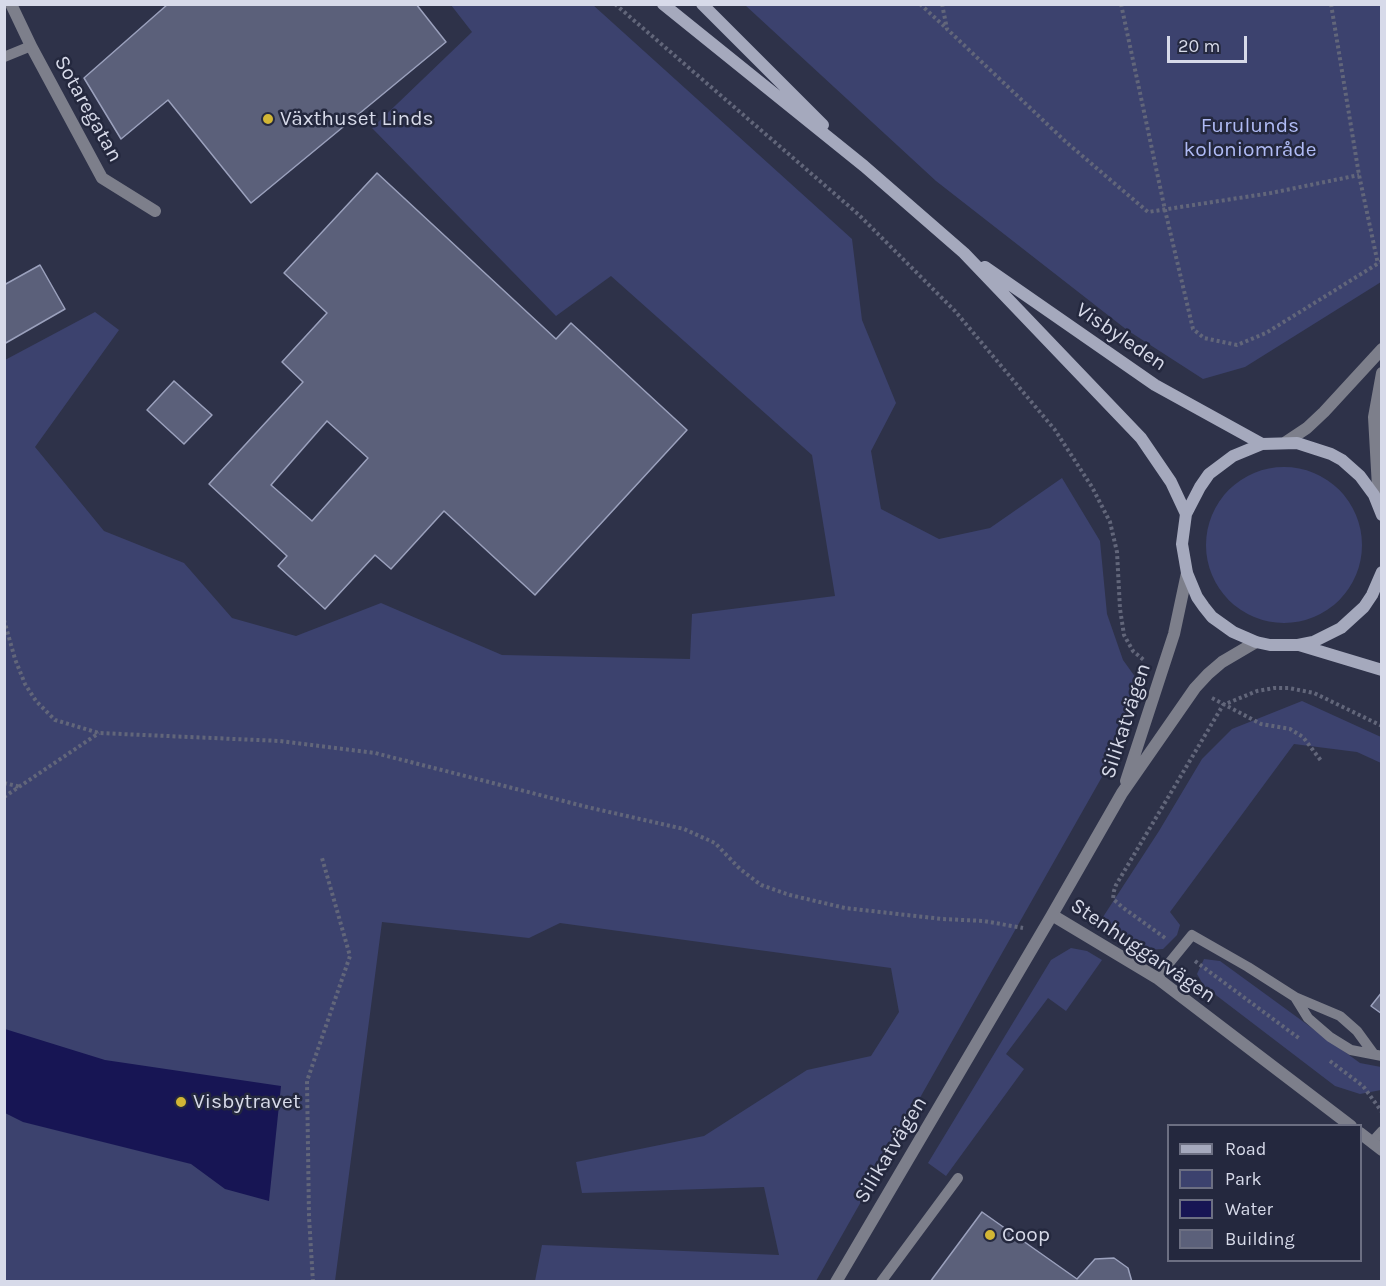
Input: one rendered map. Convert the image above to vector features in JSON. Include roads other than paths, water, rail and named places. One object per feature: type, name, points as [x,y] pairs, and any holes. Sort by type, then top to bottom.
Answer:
[{"type":"main road","name":"Visbyleden","points":[[663,4],[864,166],[964,253],[1141,438],[1171,482],[1186,514]]},
{"type":"main road","name":"Visbyleden","points":[[702,4],[864,166]]},
{"type":"main road","name":"Visbyleden","points":[[964,253],[1155,385],[1262,444]]},
{"type":"main road","points":[[1380,510],[1367,485],[1342,460],[1321,449],[1286,442],[1262,444],[1240,452],[1220,464],[1200,487],[1186,514],[1182,544],[1186,573],[1197,597],[1212,617],[1233,632],[1256,642],[1284,646],[1298,645],[1327,636],[1353,619],[1372,595],[1382,572]]},
{"type":"main road","points":[[1298,645],[1382,670]]},
{"type":"street","name":"Sotaregatan","points":[[11,4],[102,178],[154,212]]},
{"type":"street","points":[[1286,442],[1307,428],[1324,412],[1382,349]]},
{"type":"street","points":[[1380,510],[1374,417],[1382,373]]},
{"type":"street","name":"Silikatvägen","points":[[1122,793],[1174,634],[1186,573]]},
{"type":"street","name":"Silikatvägen","points":[[1122,793],[1195,688],[1222,662],[1256,642]]},
{"type":"street","name":"Stenhuggarvägen","points":[[1122,793],[1052,915],[1157,978],[1349,1124]]},
{"type":"street","name":"Silikatvägen","points":[[836,1281],[1052,915]]},
{"type":"street","points":[[1362,1135],[1377,1146]]},
{"type":"lane","points":[[4,57],[31,46]]},
{"type":"lane","points":[[1157,978],[1192,935],[1295,997],[1340,1016],[1357,1031],[1377,1055]]},
{"type":"lane","points":[[1295,997],[1308,1018],[1330,1037],[1351,1050],[1377,1055]]},
{"type":"lane","points":[[1377,1146],[1382,1131]]},
{"type":"lane","points":[[881,1281],[958,1178]]},
{"type":"water","points":[[5,1029],[105,1060],[281,1086],[269,1201],[225,1189],[191,1164],[23,1122],[5,1113]]},
{"type":"place","name":"Växthuset Linds","points":[[268,119]]},
{"type":"place","name":"Visbytravet","points":[[181,1102]]},
{"type":"place","name":"Coop","points":[[990,1235]]},
{"type":"park label","name":"Furulunds koloniområde","points":[[1250,138]]}]
